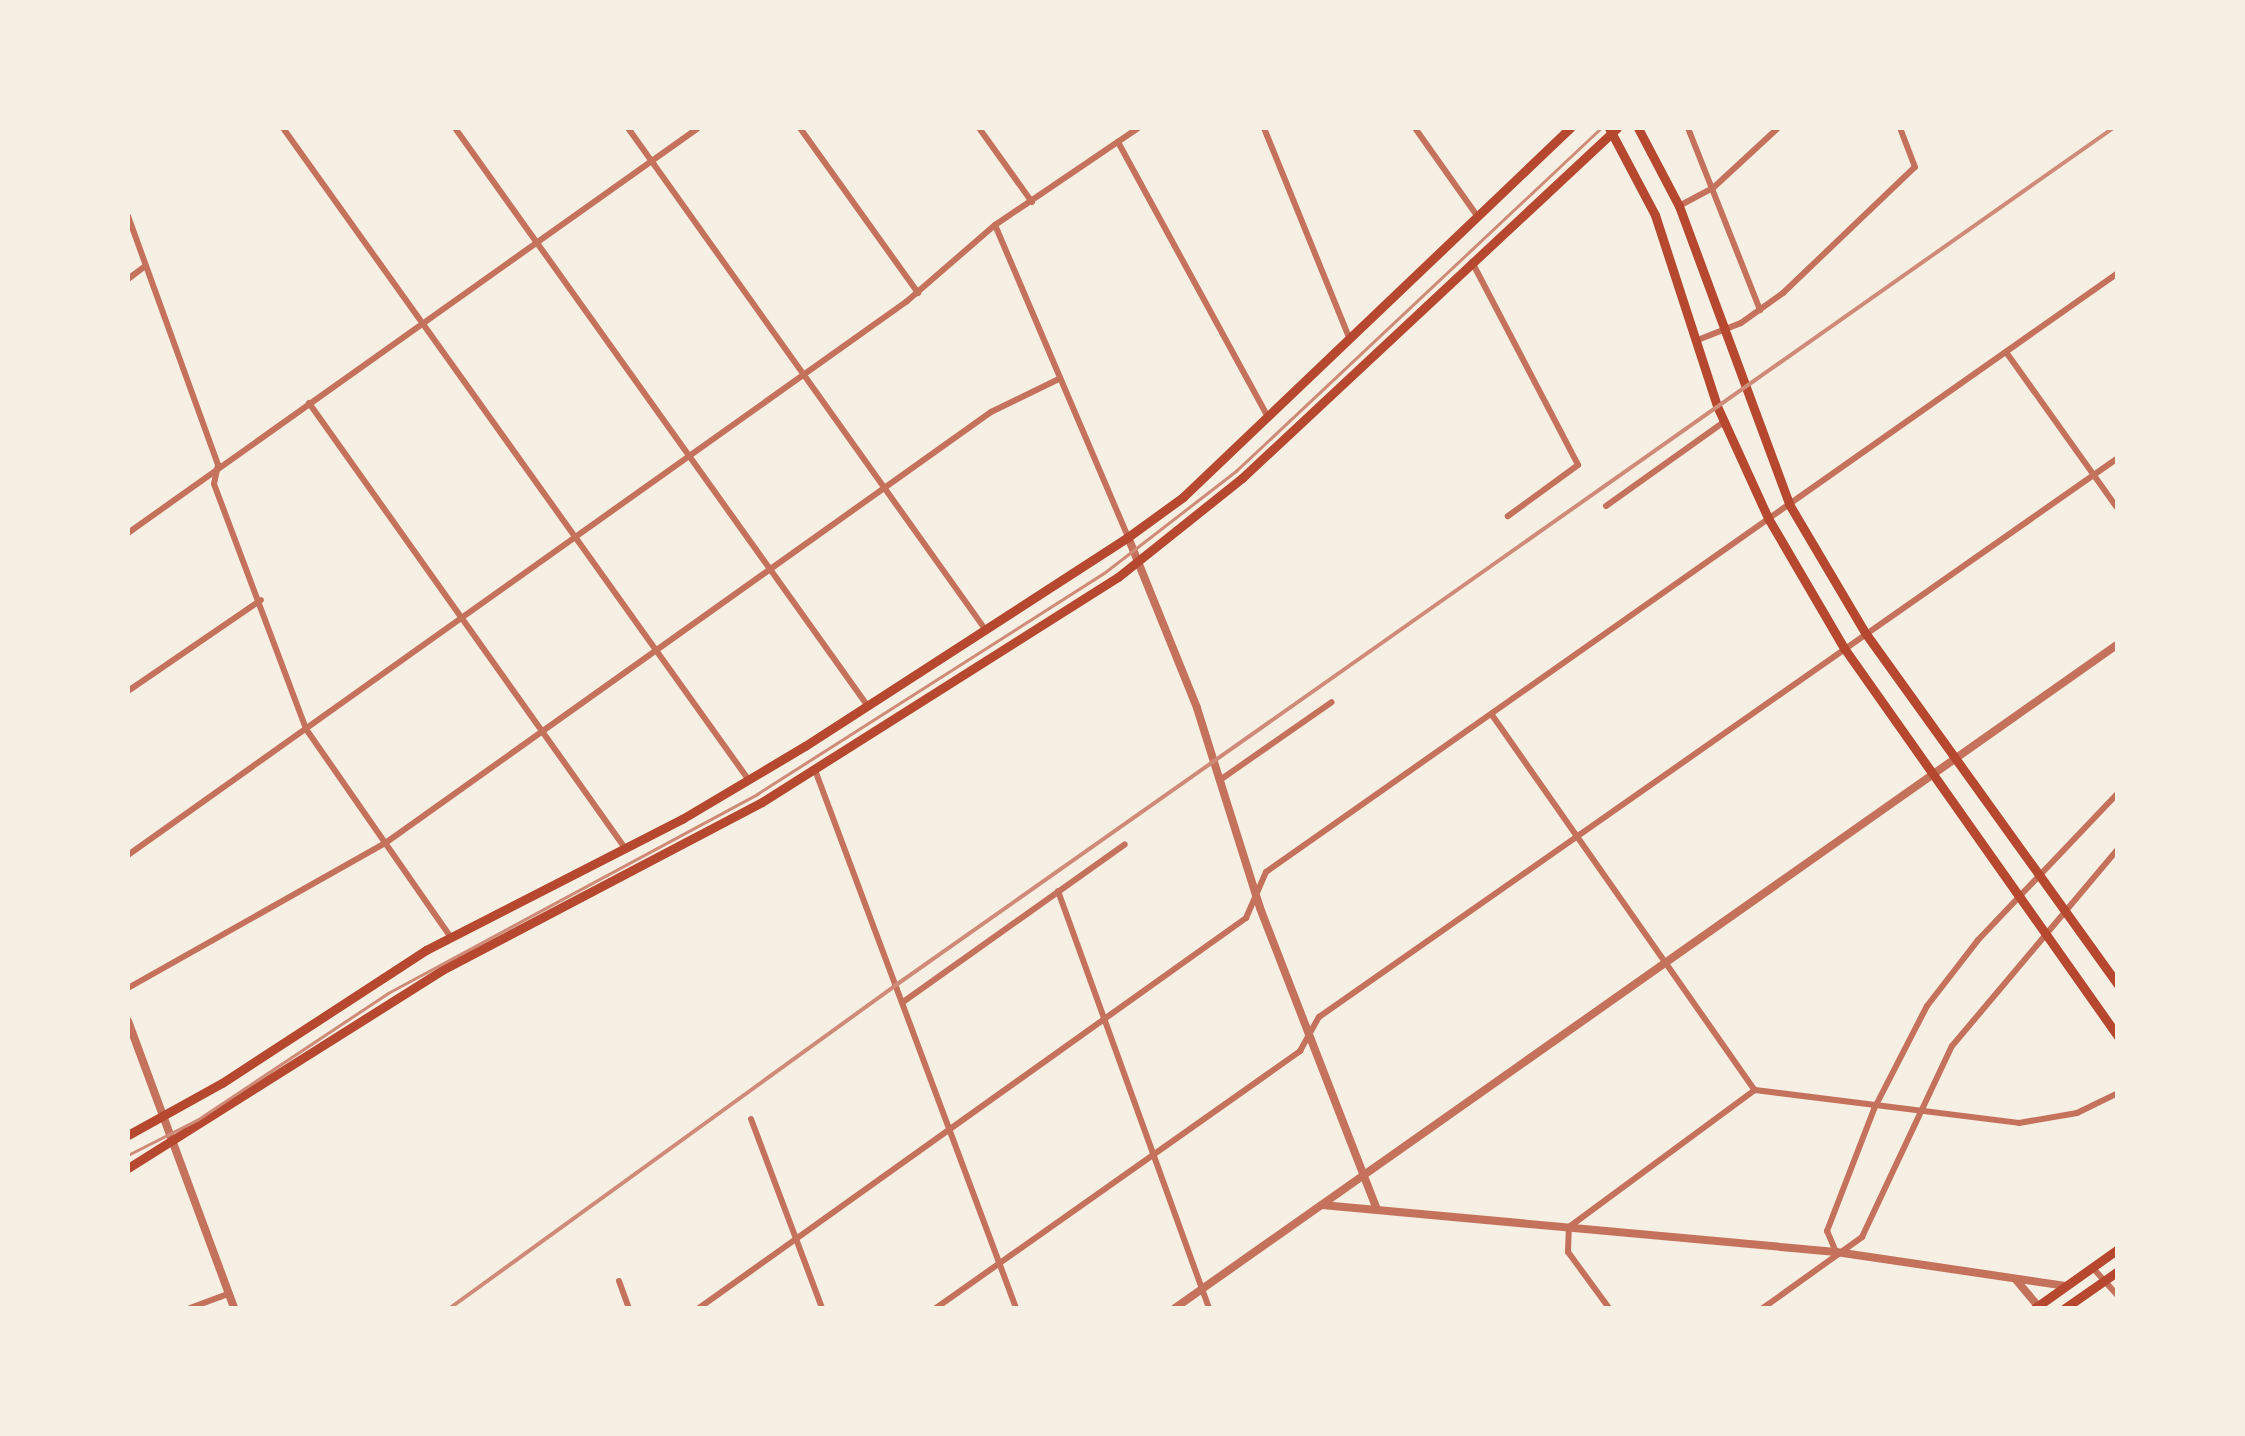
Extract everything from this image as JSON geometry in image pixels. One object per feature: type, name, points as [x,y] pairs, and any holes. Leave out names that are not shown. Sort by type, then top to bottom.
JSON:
[{"type":"main road","points":[[128,1135],[451,938],[626,848],[748,779],[1128,537],[1183,497],[1570,128]]},
{"type":"main road","points":[[1638,128],[1679,206],[1789,504],[1866,634],[2118,985]]},
{"type":"main road","points":[[128,1168],[173,1145],[442,970],[697,840],[815,770],[1139,561],[1242,478],[1612,129],[1655,214],[1694,342],[1768,518],[1844,648],[2118,1036]]},
{"type":"main road","points":[[2038,1308],[2118,1249]]},
{"type":"main road","points":[[2064,1308],[2118,1271]]},
{"type":"street","points":[[283,128],[748,779]]},
{"type":"street","points":[[455,128],[867,705]]},
{"type":"street","points":[[628,128],[985,628]]},
{"type":"street","points":[[128,533],[218,465],[698,128]]},
{"type":"street","points":[[800,128],[918,293]]},
{"type":"street","points":[[979,128],[1032,202]]},
{"type":"street","points":[[128,855],[805,375],[918,293],[996,225],[1138,128]]},
{"type":"street","points":[[1264,128],[1349,338]]},
{"type":"street","points":[[1416,128],[1476,214]]},
{"type":"street","points":[[1688,128],[1760,310]]},
{"type":"street","points":[[1679,206],[1713,188],[1778,128]]},
{"type":"street","points":[[1694,342],[1760,310],[1915,168],[1900,128]]},
{"type":"street","points":[[1118,142],[1268,417]]},
{"type":"street","points":[[128,216],[218,465],[214,484],[261,600],[306,729],[451,938]]},
{"type":"street","points":[[996,225],[1139,561],[1220,780],[1255,893],[1361,1177],[1376,1207]]},
{"type":"street","points":[[1472,261],[1578,465],[1508,516]]},
{"type":"street","points":[[128,279],[145,266]]},
{"type":"street","points":[[699,1308],[1246,918],[1266,872],[2118,273]]},
{"type":"street","points":[[2006,352],[2118,510]]},
{"type":"street","points":[[128,988],[384,844],[991,412],[1058,378]]},
{"type":"street","points":[[310,403],[626,848]]},
{"type":"street","points":[[1606,506],[1726,422]]},
{"type":"street","points":[[936,1308],[1300,1051],[1319,1017],[2118,458]]},
{"type":"street","points":[[128,691],[261,600]]},
{"type":"street","points":[[1176,1308],[2118,644]]},
{"type":"street","points":[[1220,780],[1332,702]]},
{"type":"street","points":[[1492,715],[1755,1090]]},
{"type":"street","points":[[815,770],[1016,1308]]},
{"type":"street","points":[[1836,1252],[1827,1231],[1874,1109],[1927,1006],[2020,897],[2118,792]]},
{"type":"street","points":[[903,1002],[1125,844]]},
{"type":"street","points":[[1764,1308],[1836,1252],[1862,1237],[1916,1114],[1978,1009],[2118,849]]},
{"type":"street","points":[[1058,892],[1209,1308]]},
{"type":"street","points":[[128,1021],[234,1308]]},
{"type":"street","points":[[1569,1227],[1755,1090],[1916,1114],[2046,1121],[2118,1093]]},
{"type":"street","points":[[751,1118],[822,1308]]},
{"type":"street","points":[[1322,1205],[1836,1252],[2066,1286]]},
{"type":"street","points":[[1569,1227],[1568,1252],[1610,1308]]},
{"type":"street","points":[[2092,1268],[2118,1296]]},
{"type":"street","points":[[2013,1279],[2038,1308]]},
{"type":"street","points":[[619,1281],[629,1308]]},
{"type":"street","points":[[190,1308],[228,1294]]},
{"type":"tram line","points":[[128,1155],[197,1120],[388,993],[757,794],[1104,573],[1236,471],[1601,128]]},
{"type":"railway","points":[[450,1308],[896,985],[2113,128]]}]
